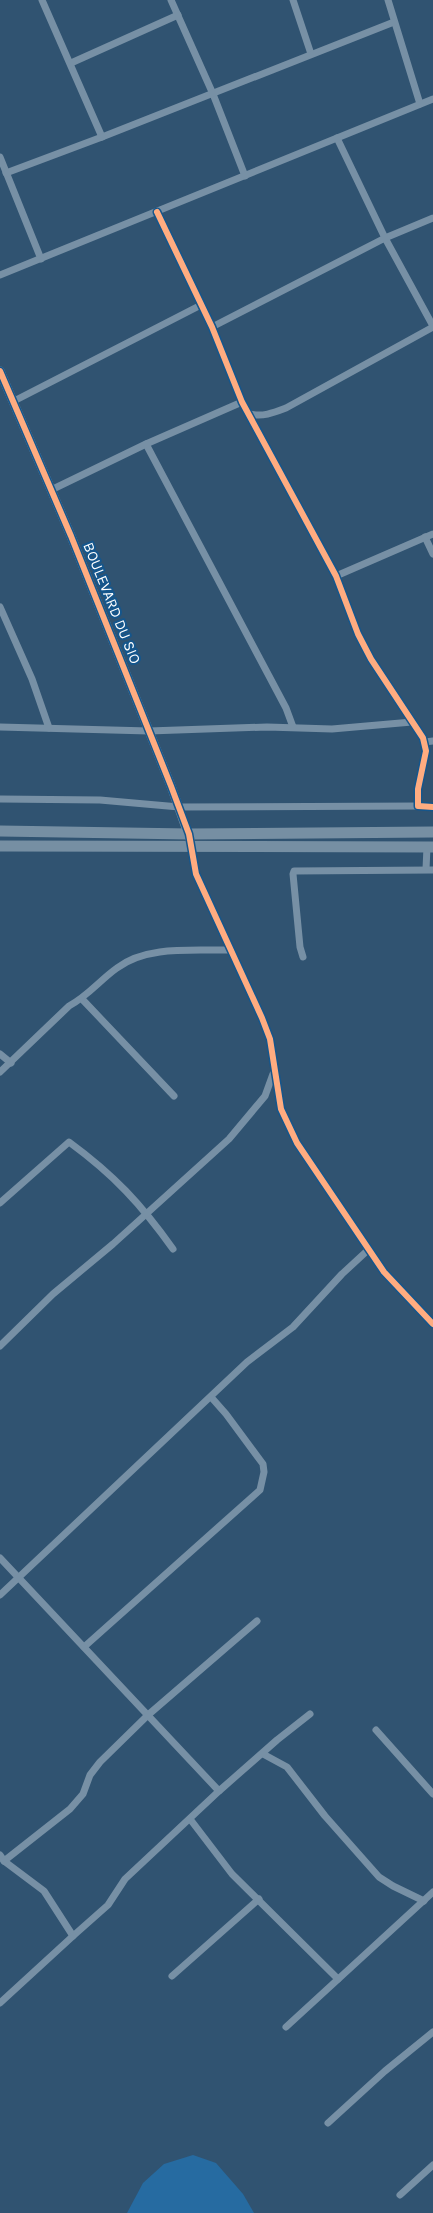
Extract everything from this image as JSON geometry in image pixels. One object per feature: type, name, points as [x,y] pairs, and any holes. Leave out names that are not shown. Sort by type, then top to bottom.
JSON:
[{"type":"main road","points":[[0,831],[189,834],[433,832]]},
{"type":"main road","points":[[0,846],[191,848],[430,847]]},
{"type":"street","points":[[42,0],[102,137]]},
{"type":"street","points":[[171,0],[213,94],[245,176]]},
{"type":"street","points":[[293,0],[311,54]]},
{"type":"street","points":[[388,0],[420,104]]},
{"type":"street","points":[[70,63],[178,15]]},
{"type":"street","points":[[6,173],[394,22]]},
{"type":"street","points":[[0,275],[433,99]]},
{"type":"street","points":[[249,414],[259,416],[286,408],[433,326],[385,238],[337,138]]},
{"type":"street","points":[[0,157],[40,259]]},
{"type":"street","points":[[156,212],[212,327],[242,402],[336,576],[358,634],[371,659],[425,742],[424,763],[418,790],[418,806]]},
{"type":"street","points":[[212,327],[385,238],[433,218]]},
{"type":"street","points":[[14,401],[201,306]]},
{"type":"street","name":"BOULEVARD DU SIO","points":[[0,372],[3,385],[14,401],[149,731],[189,834],[191,848]]},
{"type":"street","points":[[51,490],[146,444],[242,402]]},
{"type":"street","points":[[146,444],[282,700],[293,727]]},
{"type":"street","points":[[336,576],[433,534]]},
{"type":"street","points":[[424,537],[433,554]]},
{"type":"street","points":[[0,607],[32,679],[49,728]]},
{"type":"street","points":[[0,727],[149,731],[293,727],[332,729],[412,722]]},
{"type":"street","points":[[425,742],[433,741]]},
{"type":"street","points":[[0,799],[100,800],[179,807],[433,807]]},
{"type":"street","points":[[303,957],[300,947],[294,871],[430,869],[430,847]]},
{"type":"street","points":[[191,848],[196,874],[270,1039],[280,1109],[287,1126],[312,1168],[384,1272],[433,1324]]},
{"type":"street","points":[[0,1072],[69,1006],[82,999],[118,967],[136,957],[174,952],[230,950]]},
{"type":"street","points":[[82,999],[174,1096]]},
{"type":"street","points":[[0,1054],[11,1063]]},
{"type":"street","points":[[0,1346],[53,1294],[113,1244],[228,1139],[264,1096],[274,1074]]},
{"type":"street","points":[[0,1203],[70,1142],[114,1176],[147,1212],[173,1249]]},
{"type":"street","points":[[0,1595],[247,1362],[294,1327],[342,1274],[368,1250]]},
{"type":"street","points":[[84,1647],[260,1490],[264,1472],[262,1464],[226,1414],[211,1397]]},
{"type":"street","points":[[0,1558],[219,1791]]},
{"type":"street","points":[[73,1936],[44,1891],[2,1858],[70,1809],[83,1794],[90,1775],[100,1762],[148,1716],[257,1621]]},
{"type":"street","points":[[0,2003],[108,1906],[125,1879],[219,1791],[310,1714]]},
{"type":"street","points":[[376,1730],[433,1794]]},
{"type":"street","points":[[263,1754],[287,1768],[325,1816],[379,1877],[393,1886],[424,1900]]},
{"type":"street","points":[[190,1819],[232,1874],[338,1979]]},
{"type":"street","points":[[286,2026],[433,1892]]},
{"type":"street","points":[[172,1976],[259,1900]]},
{"type":"street","points":[[328,2122],[385,2071],[433,2032]]},
{"type":"street","points":[[400,2195],[433,2165]]},
{"type":"shaded area","points":[[193,2155],[216,2163],[243,2194],[254,2213],[127,2213],[143,2183],[164,2164]]},
{"type":"cycle path","points":[[157,212],[212,327],[242,402],[336,576],[358,634],[371,659],[423,738],[426,751],[418,789],[418,806],[433,807]]},
{"type":"cycle path","points":[[0,371],[71,536],[171,786],[189,834],[196,874],[270,1039],[281,1109],[297,1143],[384,1272],[433,1324]]}]
